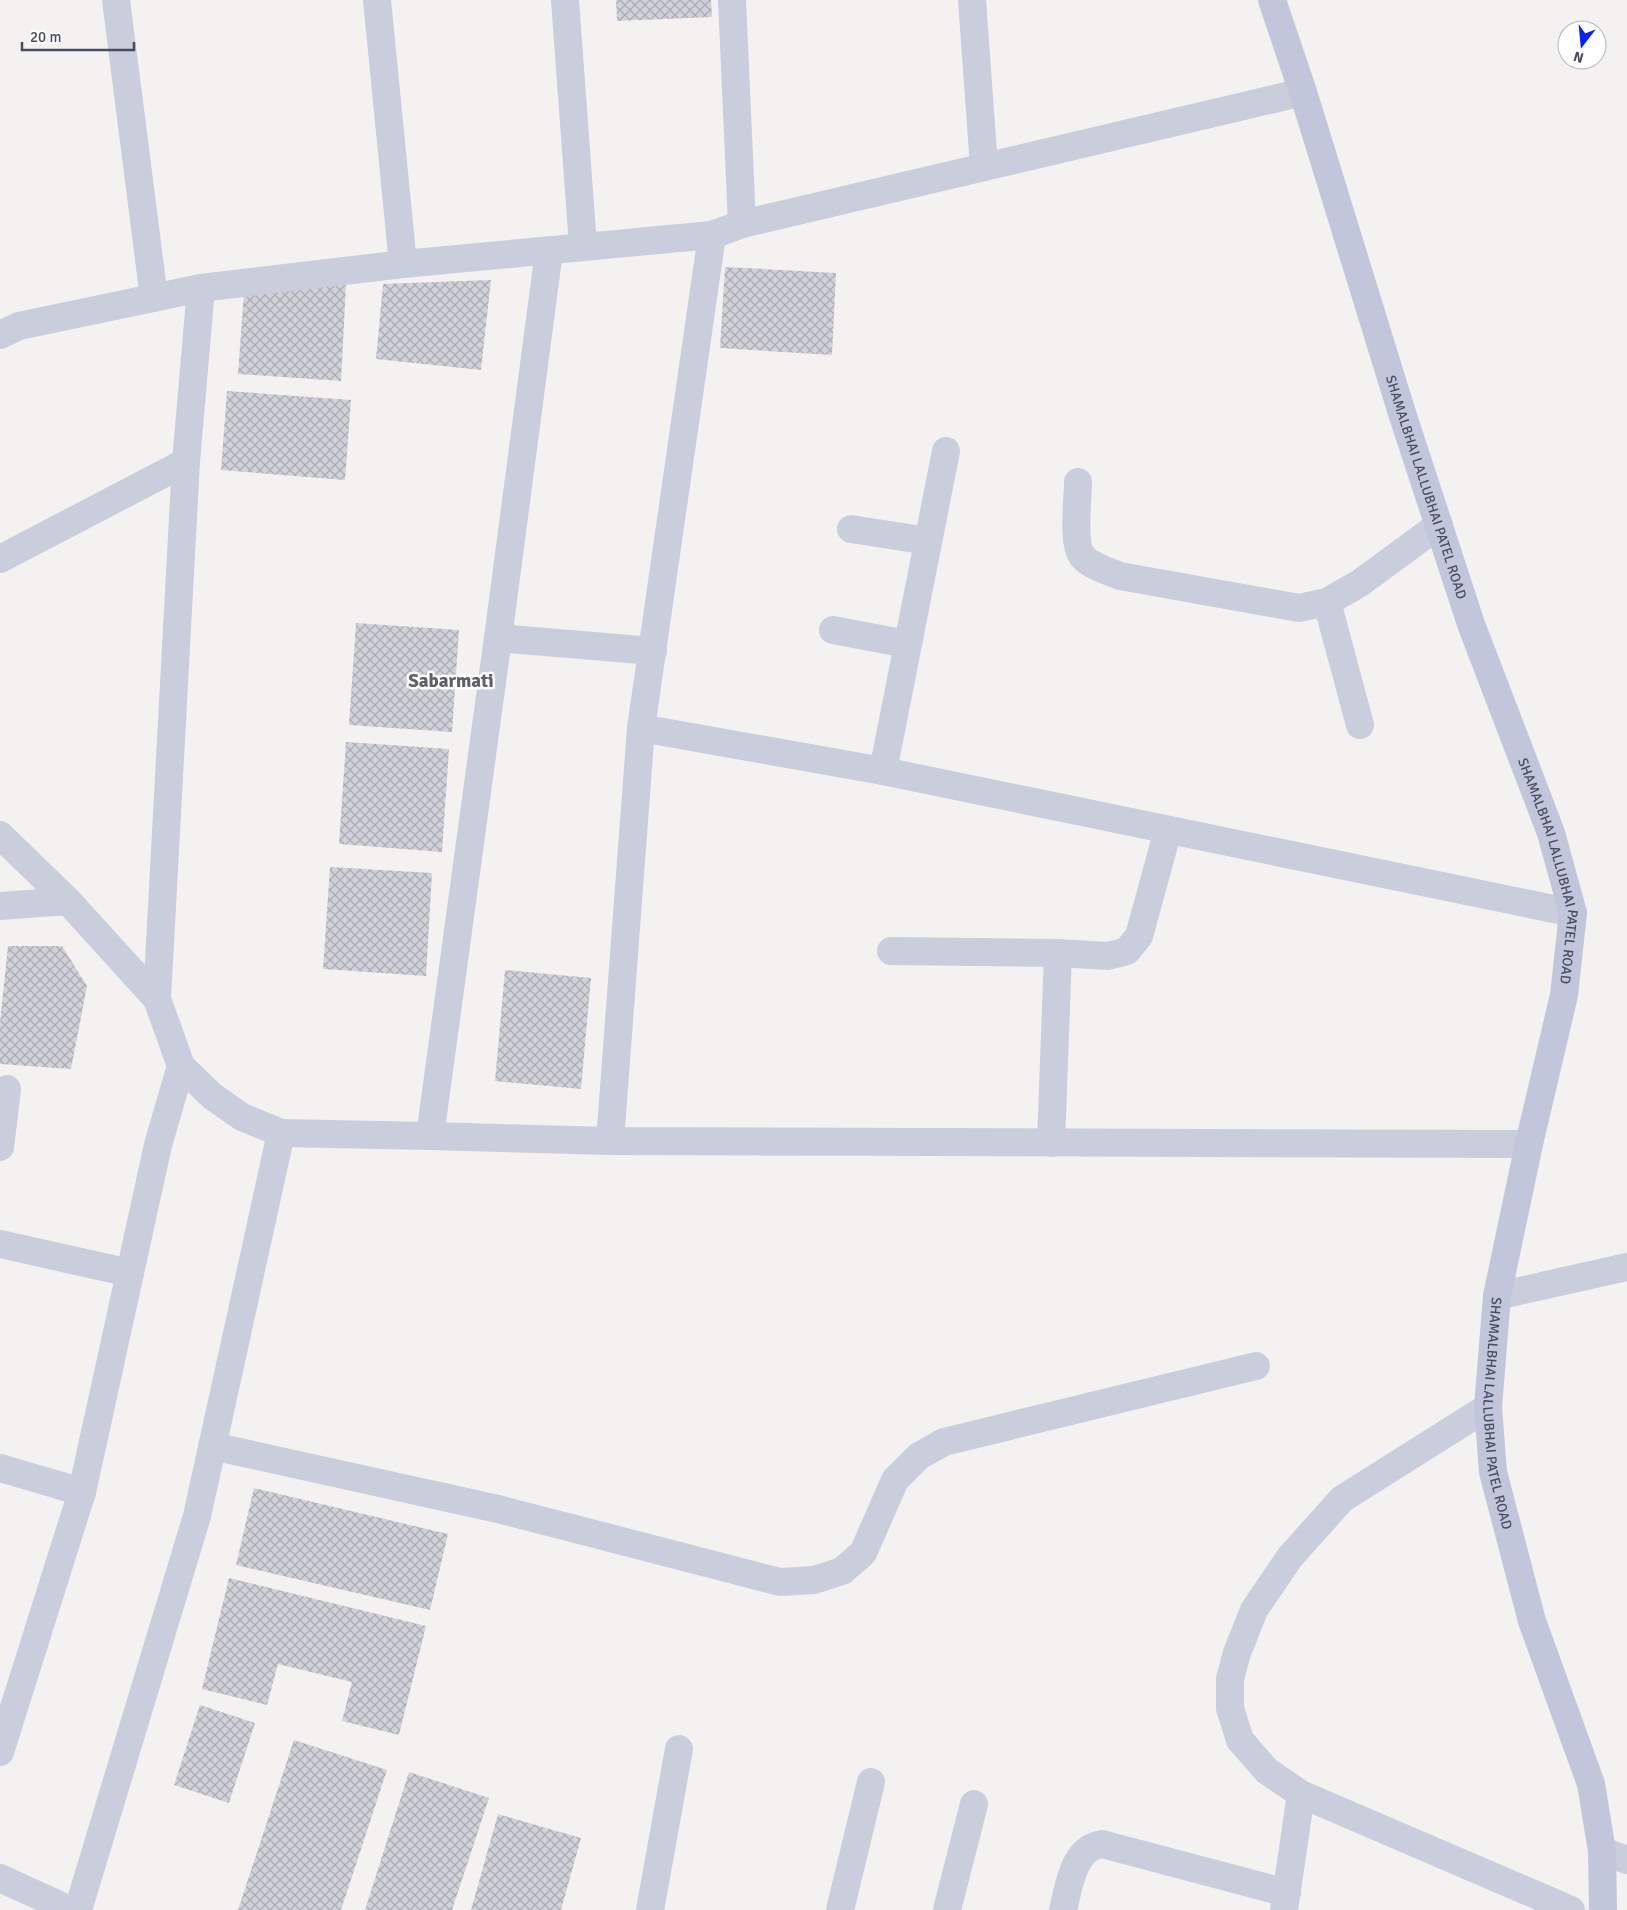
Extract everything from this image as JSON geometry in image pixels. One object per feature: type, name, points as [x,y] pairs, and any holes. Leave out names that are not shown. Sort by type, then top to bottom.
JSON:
[{"type":"main road","name":"SHAMALBHAI LALLUBHAI PATEL ROAD","points":[[1272,0],[1303,92],[1402,413],[1471,624],[1551,833],[1573,913],[1564,995],[1529,1144],[1497,1296],[1488,1407],[1493,1472],[1532,1620],[1591,1784],[1602,1851],[1603,1910]]},
{"type":"street","points":[[116,0],[154,298]]},
{"type":"street","points":[[377,0],[402,264]]},
{"type":"street","points":[[565,0],[583,246]]},
{"type":"street","points":[[732,0],[742,224]]},
{"type":"street","points":[[972,0],[984,167]]},
{"type":"street","points":[[0,336],[19,326],[201,288],[402,264],[712,235],[742,224],[1303,92]]},
{"type":"street","points":[[610,1141],[641,728],[712,235]]},
{"type":"street","points":[[430,1136],[549,251]]},
{"type":"street","points":[[201,288],[186,462],[158,1000],[181,1066],[212,1096],[242,1117],[281,1133],[610,1141],[1529,1144]]},
{"type":"street","points":[[882,771],[946,451]]},
{"type":"street","points":[[0,559],[186,462]]},
{"type":"street","points":[[1078,482],[1077,546],[1083,557],[1100,568],[1120,576],[1299,608],[1327,602],[1360,583],[1439,525]]},
{"type":"street","points":[[851,529],[928,541]]},
{"type":"street","points":[[1327,602],[1360,725]]},
{"type":"street","points":[[833,630],[908,644]]},
{"type":"street","points":[[498,638],[653,651]]},
{"type":"street","points":[[641,728],[882,771],[1573,913]]},
{"type":"street","points":[[891,951],[1058,953],[1108,956],[1128,951],[1139,936],[1168,830]]},
{"type":"street","points":[[0,835],[68,901],[158,1000]]},
{"type":"street","points":[[0,906],[68,901]]},
{"type":"street","points":[[1051,1143],[1058,953]]},
{"type":"street","points":[[0,1752],[82,1492],[158,1145],[181,1066]]},
{"type":"street","points":[[0,1147],[7,1089]]},
{"type":"street","points":[[78,1910],[196,1516],[281,1133]]},
{"type":"street","points":[[0,1244],[130,1273]]},
{"type":"street","points":[[1497,1296],[1627,1267]]},
{"type":"street","points":[[212,1446],[498,1509],[780,1582],[814,1580],[842,1570],[864,1553],[895,1480],[919,1456],[944,1442],[1256,1366]]},
{"type":"street","points":[[1488,1407],[1342,1500],[1290,1558],[1254,1610],[1237,1653],[1230,1679],[1230,1708],[1240,1740],[1267,1771],[1301,1794],[1571,1910]]},
{"type":"street","points":[[0,1468],[82,1492]]},
{"type":"street","points":[[650,1910],[679,1749]]},
{"type":"street","points":[[840,1910],[871,1782]]},
{"type":"street","points":[[1062,1910],[1080,1856],[1092,1845],[1102,1844],[1285,1902],[1301,1794]]},
{"type":"street","points":[[947,1910],[974,1804]]},
{"type":"street","points":[[1602,1851],[1627,1860]]},
{"type":"street","points":[[0,1878],[70,1910]]},
{"type":"building","points":[[616,0],[711,0],[712,17],[617,21]]},
{"type":"building","points":[[725,267],[836,273],[832,355],[720,348]]},
{"type":"building","points":[[491,280],[481,370],[376,359],[383,284]]},
{"type":"building","points":[[346,285],[341,381],[238,374],[244,292]]},
{"type":"building","points":[[227,391],[351,400],[345,480],[221,470]]},
{"type":"building","points":[[356,623],[459,630],[452,732],[349,725]]},
{"type":"building","points":[[346,742],[449,749],[442,852],[339,844]]},
{"type":"building","points":[[330,867],[432,873],[426,976],[323,969]]},
{"type":"building","points":[[8,946],[62,946],[87,986],[71,1069],[0,1064],[0,1023]]},
{"type":"building","points":[[505,970],[591,978],[581,1089],[495,1081]]},
{"type":"building","points":[[254,1488],[448,1534],[430,1610],[236,1565]]},
{"type":"building","points":[[229,1578],[426,1626],[399,1735],[342,1721],[352,1682],[278,1664],[267,1705],[202,1689]]},
{"type":"building","points":[[200,1705],[255,1723],[229,1803],[174,1785]]},
{"type":"building","points":[[294,1740],[387,1770],[341,1910],[238,1910]]},
{"type":"building","points":[[409,1772],[489,1798],[452,1910],[365,1910]]},
{"type":"building","points":[[498,1814],[581,1838],[561,1910],[471,1910]]},
{"type":"district","name":"Sabarmati","points":[[451,680]]}]
